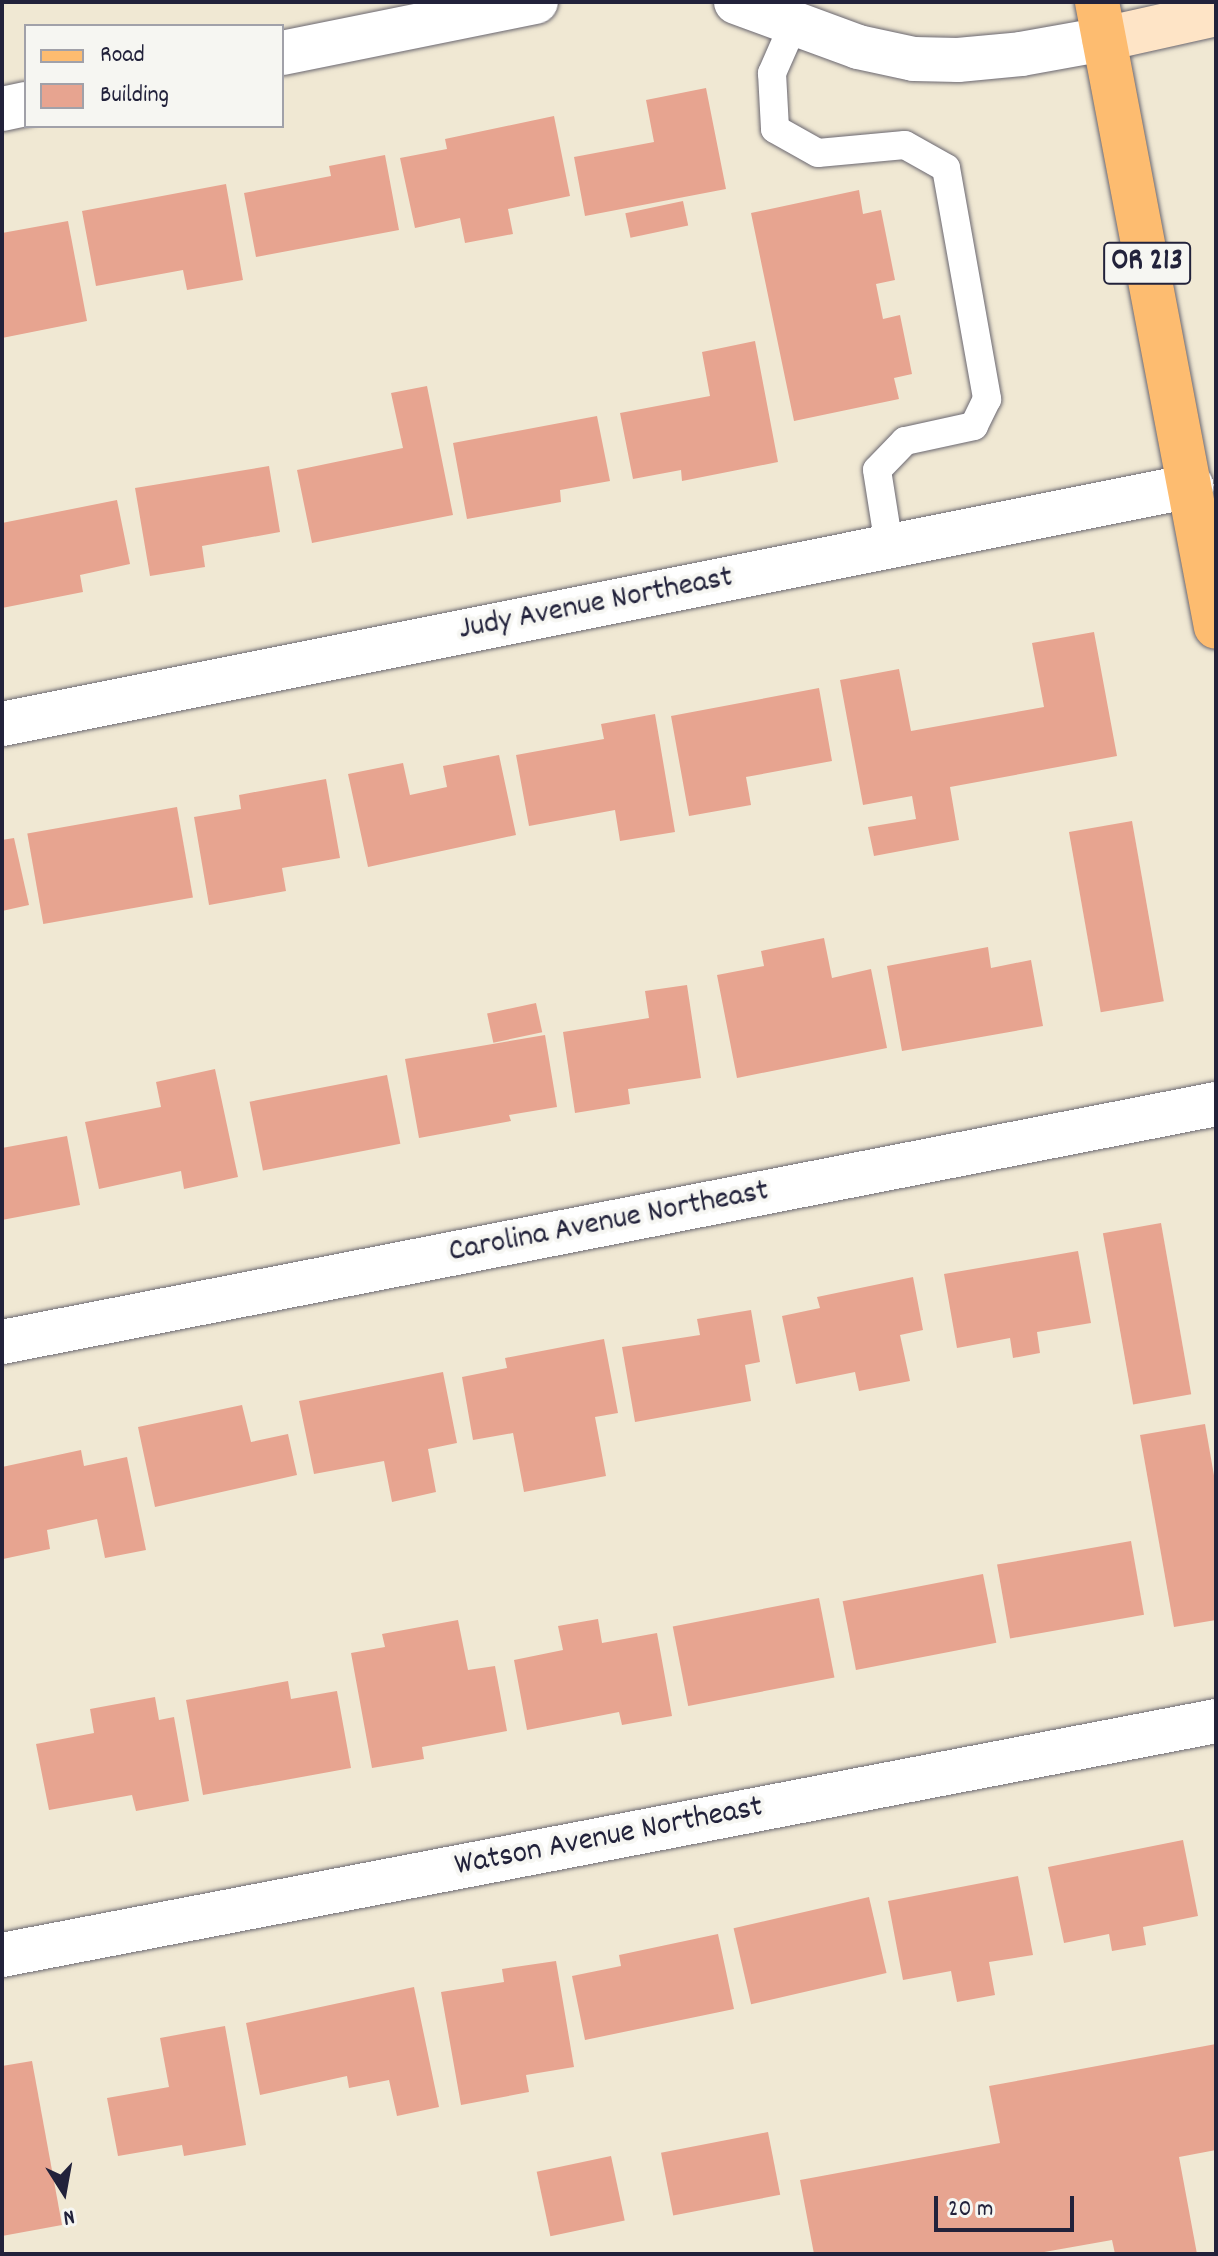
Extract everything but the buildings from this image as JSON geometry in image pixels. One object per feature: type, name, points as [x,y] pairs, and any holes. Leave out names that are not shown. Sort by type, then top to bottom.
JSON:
[{"type":"main road","name":"OR 213","points":[[1100,20],[1216,627]]},
{"type":"street","points":[[284,53],[536,2]]},
{"type":"street","points":[[737,2],[858,47],[914,59],[958,60],[1021,54],[1100,20],[1216,14]]},
{"type":"street","points":[[2,109],[24,104]]},
{"type":"street","name":"Judy Avenue Northeast","points":[[2,724],[1191,486]]},
{"type":"street","name":"Carolina Avenue Northeast","points":[[2,1342],[1216,1104]]},
{"type":"street","name":"Watson Avenue Northeast","points":[[2,1955],[1216,1721]]},
{"type":"lane","points":[[794,23],[772,73],[775,129],[818,153],[905,145],[946,168],[987,399],[974,426],[905,441],[877,470],[889,546]]}]
